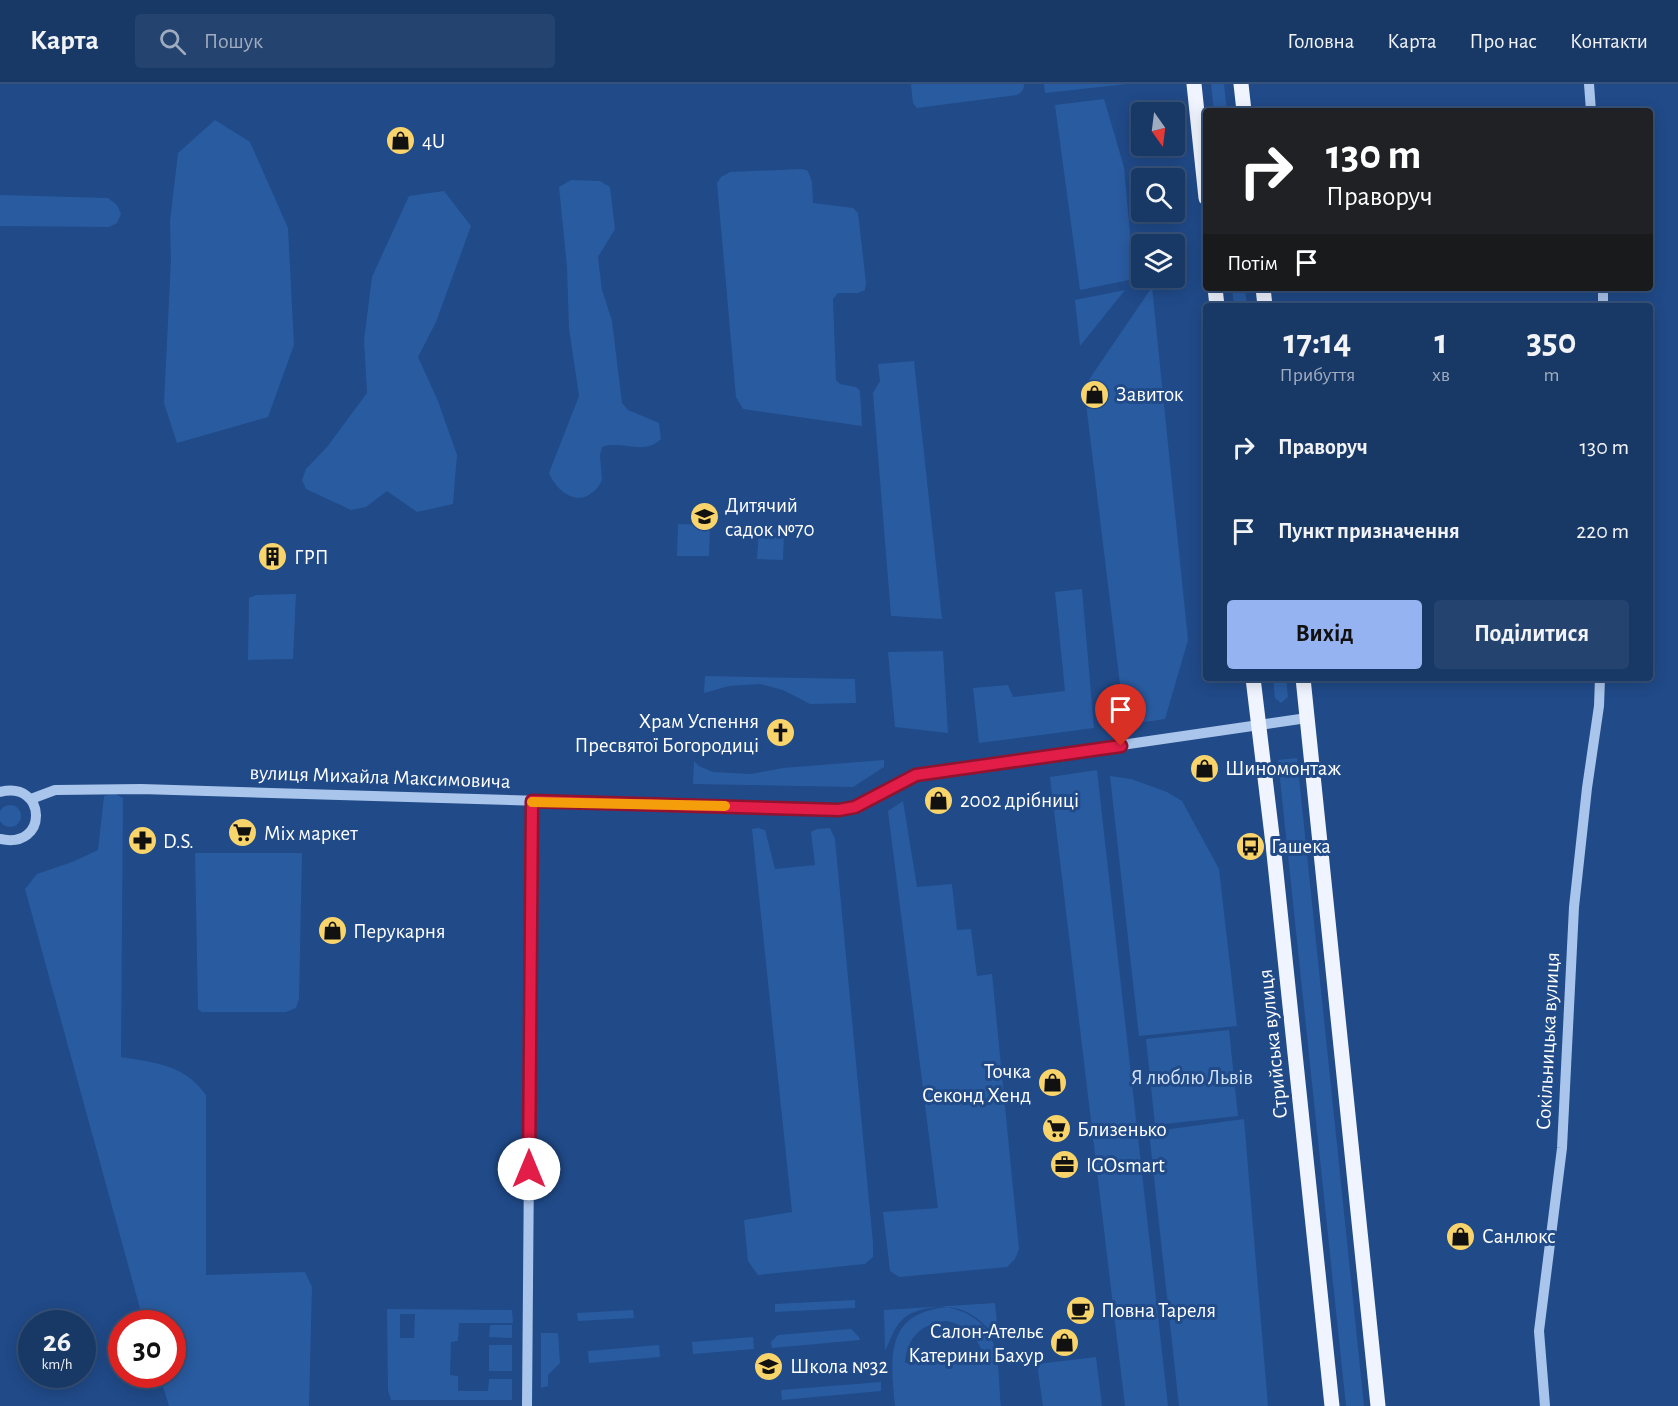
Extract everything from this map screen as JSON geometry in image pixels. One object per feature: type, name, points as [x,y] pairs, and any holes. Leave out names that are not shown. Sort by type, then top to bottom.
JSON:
[{"type":"main road","points":[[1194,84],[1203,170]]},
{"type":"main road","points":[[1241,84],[1244,108]]},
{"type":"main road","name":"Стрийська вулиця","points":[[1253,681],[1273,844],[1332,1406]]},
{"type":"main road","points":[[1303,681],[1378,1406]]},
{"type":"street","points":[[1589,84],[1591,108]]},
{"type":"street","name":"Сокільницька вулиця","points":[[1545,1406],[1539,1331],[1562,1148],[1574,907],[1599,706],[1600,681]]},
{"type":"street","name":"вулиця Михайла Максимовича","points":[[31,799],[55,790],[141,789],[839,810],[855,807],[916,775],[1307,718]]},
{"type":"street","points":[[0,792],[10,789],[22,792],[31,799],[36,809],[36,821],[31,831],[22,839],[11,842],[0,839]]},
{"type":"street","points":[[527,1406],[532,801]]},
{"type":"green space","points":[[911,84],[1024,84],[1024,88],[1017,95],[917,108],[913,103]]},
{"type":"green space","points":[[1044,84],[1127,84],[1045,93]]},
{"type":"green space","points":[[1211,84],[1224,84],[1227,108],[1214,108]]},
{"type":"green space","points":[[1104,99],[1124,167],[1131,245],[1131,280],[1080,290],[1055,105]]},
{"type":"green space","points":[[215,120],[250,142],[288,228],[294,345],[268,417],[177,443],[164,403],[171,259],[170,221],[178,153]]},
{"type":"green space","points":[[802,169],[808,171],[812,182],[813,203],[853,208],[858,213],[865,290],[858,293],[838,293],[833,299],[836,380],[840,384],[856,387],[860,391],[862,426],[743,409],[736,397],[717,183],[721,177],[730,172]]},
{"type":"green space","points":[[571,180],[600,181],[610,187],[615,229],[598,257],[602,290],[612,321],[622,403],[628,410],[659,423],[661,439],[654,444],[640,447],[609,445],[602,447],[600,455],[602,480],[593,492],[580,498],[573,497],[562,490],[549,473],[579,396],[569,328],[567,267],[559,187]]},
{"type":"green space","points":[[444,191],[471,226],[436,322],[418,357],[438,401],[457,455],[453,504],[417,512],[387,491],[366,507],[351,510],[306,489],[302,480],[306,469],[327,447],[367,393],[364,340],[372,277],[409,196]]},
{"type":"green space","points":[[0,195],[108,198],[117,205],[121,214],[117,223],[109,227],[0,226]]},
{"type":"green space","points":[[1152,288],[1188,640],[1165,719],[1125,725],[1084,387]]},
{"type":"green space","points":[[1125,290],[1080,346],[1075,300]]},
{"type":"green space","points":[[1232,291],[1245,291],[1247,303],[1234,303]]},
{"type":"green space","points":[[914,361],[942,619],[891,616],[873,393],[880,381],[878,364]]},
{"type":"green space","points":[[678,524],[710,525],[709,556],[677,556]]},
{"type":"green space","points":[[759,529],[784,530],[783,560],[757,559]]},
{"type":"green space","points":[[1082,589],[1094,728],[979,743],[973,688],[1008,685],[1013,697],[1065,691],[1055,592]]},
{"type":"green space","points":[[296,594],[293,659],[248,660],[249,598],[256,595]]},
{"type":"green space","points":[[943,651],[948,733],[895,727],[888,652]]},
{"type":"green space","points":[[705,676],[855,679],[856,703],[810,704],[783,690],[760,684],[729,686],[704,693]]},
{"type":"green space","points":[[1273,681],[1286,681],[1288,697],[1281,703],[1275,698]]},
{"type":"green space","points":[[1297,758],[1364,1406],[1346,1406],[1278,760]]},
{"type":"green space","points":[[884,760],[884,767],[853,787],[693,784],[694,761],[699,766],[713,772],[751,774],[783,768]]},
{"type":"green space","points":[[1097,770],[1168,1406],[1125,1406],[1050,777]]},
{"type":"green space","points":[[1110,776],[1131,779],[1167,792],[1182,801],[1219,869],[1237,1026],[1139,1036]]},
{"type":"green space","points":[[114,793],[123,798],[121,1057],[157,1063],[178,1071],[188,1077],[206,1095],[206,1275],[305,1272],[312,1287],[309,1406],[169,1406],[163,1388],[186,1388],[186,1310],[140,1310],[25,889],[37,874],[98,850],[104,796]]},
{"type":"green space","points":[[903,801],[917,887],[952,884],[957,930],[971,929],[977,976],[992,974],[1019,1249],[1015,1259],[1007,1267],[899,1277],[890,1271],[883,1212],[938,1208],[888,811]]},
{"type":"green space","points":[[10,805],[18,808],[21,816],[18,824],[10,827],[2,824],[-1,816],[2,808]]},
{"type":"green space","points":[[830,828],[835,839],[873,1243],[873,1257],[865,1264],[758,1275],[748,1261],[744,1220],[792,1212],[752,829],[765,830],[775,869],[815,865],[811,832],[817,829]]},
{"type":"green space","points":[[195,853],[302,853],[299,999],[296,1008],[286,1012],[202,1012],[198,1009]]},
{"type":"green space","name":"Я люблю Львів","points":[[1229,1030],[1238,1116],[1155,1125],[1146,1039]]},
{"type":"green space","points":[[1244,1119],[1268,1406],[1179,1406],[1149,1132]]},
{"type":"green space","points":[[855,1300],[855,1308],[775,1312],[775,1304]]},
{"type":"green space","points":[[995,1303],[999,1342],[985,1325],[969,1313],[951,1307],[940,1307],[918,1311],[906,1317],[892,1334],[885,1351],[884,1310]]},
{"type":"green space","points":[[948,1307],[966,1313],[988,1332],[997,1358],[1001,1406],[895,1406],[893,1355],[896,1340],[902,1328],[912,1318],[927,1311]],"holes":[[[938,1322],[954,1323],[970,1332],[978,1342],[983,1355],[905,1363],[909,1346],[923,1328]]]},
{"type":"green space","points":[[387,1309],[512,1310],[513,1323],[459,1323],[458,1341],[451,1342],[450,1375],[458,1376],[458,1391],[488,1391],[489,1379],[512,1379],[512,1400],[391,1400],[388,1390]],"holes":[[[400,1314],[415,1314],[414,1338],[400,1338]]]},
{"type":"green space","points":[[633,1310],[634,1318],[578,1321],[577,1313]]},
{"type":"green space","points":[[490,1325],[512,1325],[512,1338],[489,1337]]},
{"type":"green space","points":[[851,1329],[860,1340],[772,1348],[771,1342],[778,1335]]},
{"type":"green space","points":[[541,1333],[558,1333],[560,1363],[548,1375],[548,1386],[541,1388]]},
{"type":"green space","points":[[753,1337],[754,1349],[693,1354],[692,1342]]},
{"type":"green space","points":[[489,1345],[512,1345],[512,1371],[489,1371]]},
{"type":"green space","points":[[659,1345],[660,1357],[589,1363],[588,1351]]},
{"type":"green space","points":[[1096,1357],[1102,1406],[1043,1406],[1037,1364]]},
{"type":"green space","points":[[881,1382],[881,1391],[782,1400],[781,1390]]},
{"type":"slow traffic","points":[[532,802],[725,806]]},
{"type":"place","name":"4U","points":[[401,141]]},
{"type":"place","name":"Завиток","points":[[1095,394]]},
{"type":"place","name":"Дитячий садок №70","points":[[704,517]]},
{"type":"place","name":"ГРП","points":[[273,557]]},
{"type":"place","name":"Храм Успення Пресвятої Богородиці","points":[[780,733]]},
{"type":"place","name":"Шиномонтаж","points":[[1204,768]]},
{"type":"place","name":"2002 дрібниці","points":[[939,800]]},
{"type":"place","name":"Mix маркет","points":[[243,833]]},
{"type":"place","name":"D.S.","points":[[142,841]]},
{"type":"place","name":"Гашека","points":[[1250,846]]},
{"type":"place","name":"Перукарня","points":[[332,931]]},
{"type":"place","name":"Точка Секонд Хенд","points":[[1052,1083]]},
{"type":"place","name":"Близенько","points":[[1056,1129]]},
{"type":"place","name":"IGOsmart","points":[[1065,1165]]},
{"type":"place","name":"Санлюкс","points":[[1461,1236]]},
{"type":"place","name":"Повна Тареля","points":[[1080,1310]]},
{"type":"place","name":"Салон-Ательє Катерини Бахур","points":[[1065,1343]]},
{"type":"place","name":"Школа №32","points":[[769,1366]]},
{"type":"route","points":[[529,1169],[532,801],[839,810],[855,807],[916,775],[1121,746]]}]
